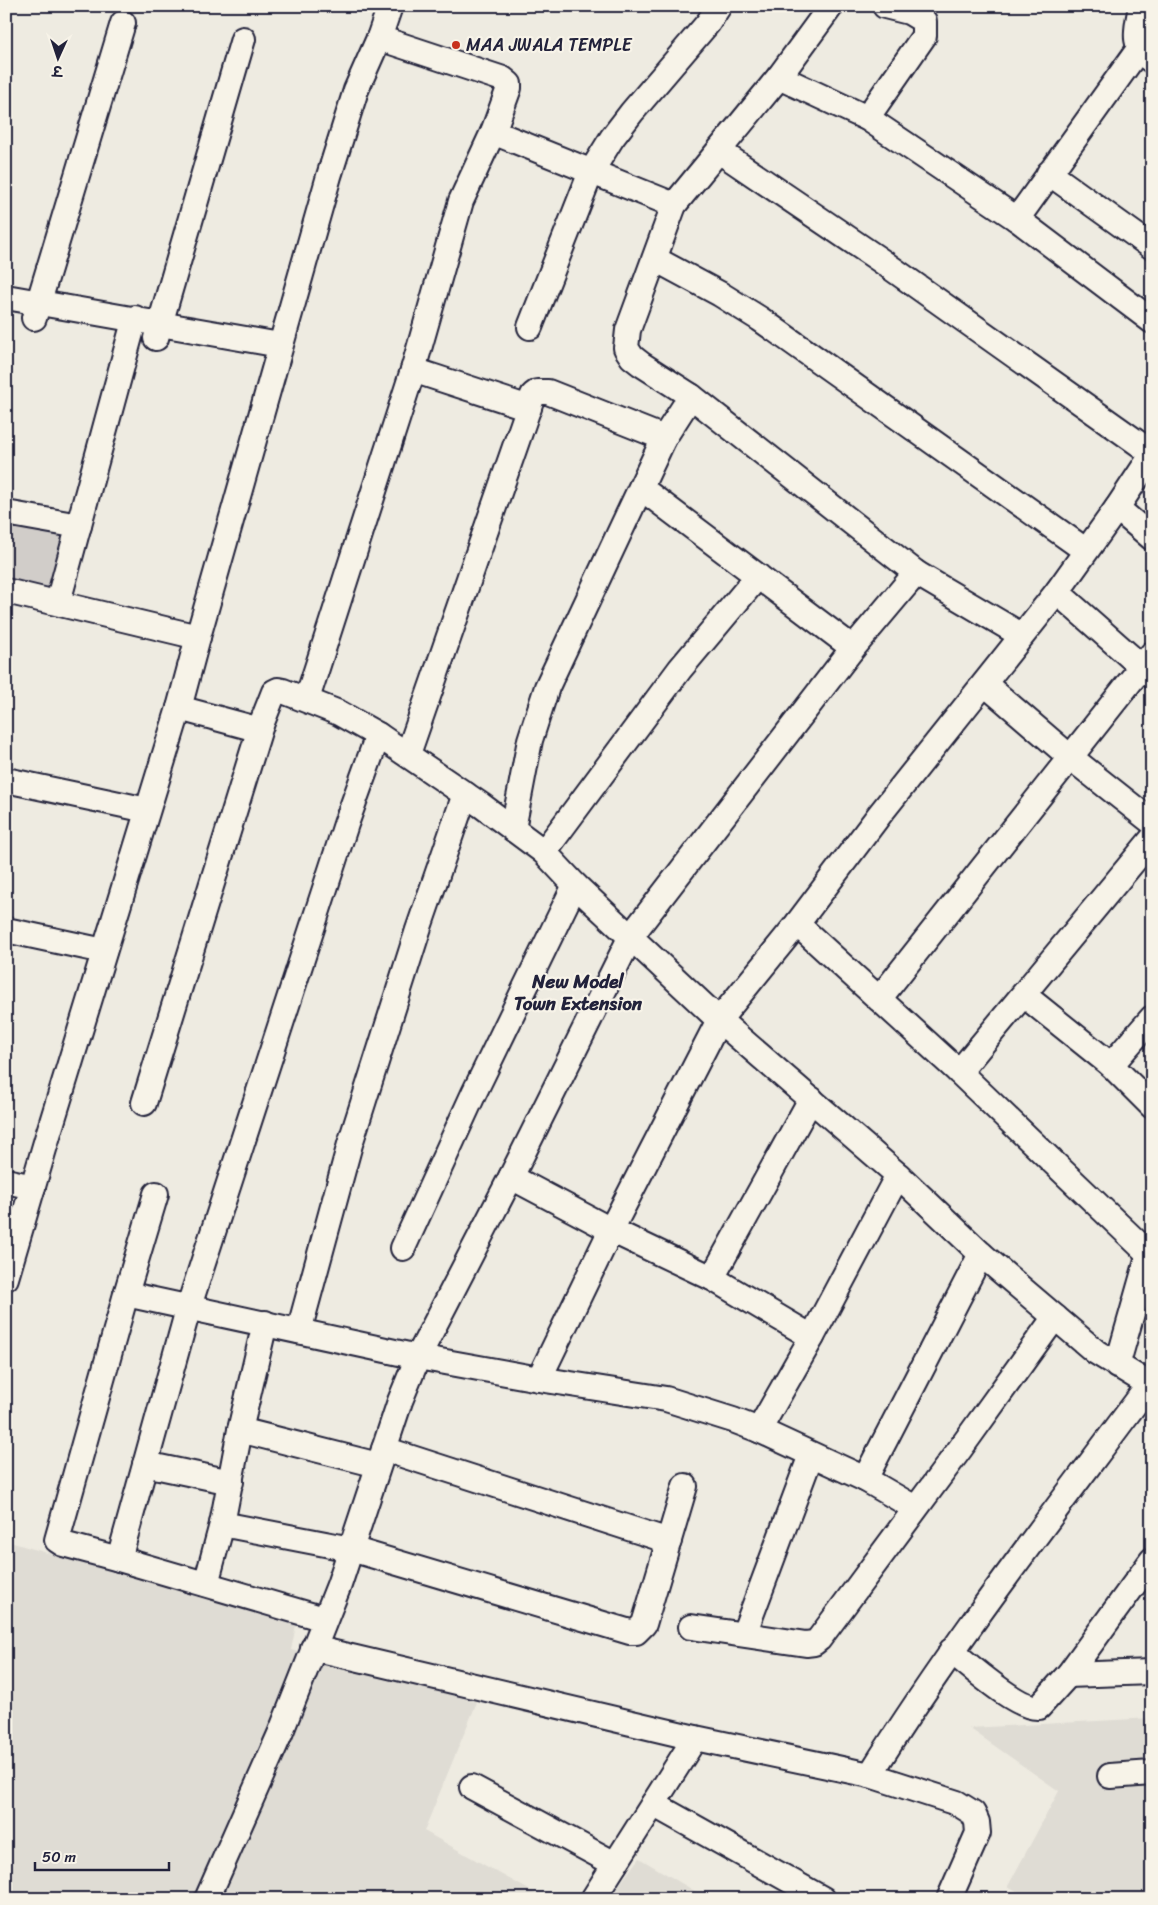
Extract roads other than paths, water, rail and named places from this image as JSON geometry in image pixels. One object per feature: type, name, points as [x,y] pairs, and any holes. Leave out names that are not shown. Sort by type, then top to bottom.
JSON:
[{"type":"street","points":[[6,1278],[179,708],[328,176],[356,90],[379,38],[390,6]]},
{"type":"street","points":[[530,327],[591,172],[612,138],[632,112],[702,30],[719,6]]},
{"type":"street","points":[[831,6],[779,77],[674,205],[628,330],[626,348],[632,357],[641,364],[692,396],[916,573],[1021,635]]},
{"type":"street","points":[[866,118],[924,36],[926,28],[924,21],[918,16],[885,6]]},
{"type":"street","points":[[1017,219],[1049,173],[1145,55],[1136,41],[1141,6]]},
{"type":"street","points":[[36,310],[123,23]]},
{"type":"street","points":[[307,699],[413,370],[461,201],[493,132],[509,91],[509,84],[506,81],[379,38]]},
{"type":"street","points":[[158,331],[243,39]]},
{"type":"street","points":[[779,77],[866,118],[1017,219],[1152,321]]},
{"type":"street","points":[[493,132],[674,205]]},
{"type":"street","points":[[539,1379],[611,1230],[719,1020],[797,924],[880,814],[1057,592],[1085,550],[1117,508],[1152,454],[880,260],[719,152]]},
{"type":"street","points":[[1049,173],[1152,247]]},
{"type":"street","points":[[655,259],[720,294],[760,319],[1085,550]]},
{"type":"street","points":[[6,297],[36,310],[278,353]]},
{"type":"street","points":[[6,314],[36,310]]},
{"type":"street","points":[[58,602],[133,326]]},
{"type":"street","points":[[413,370],[528,408]]},
{"type":"street","points":[[408,754],[533,395],[537,392],[548,392],[664,438]]},
{"type":"street","points":[[513,829],[530,740],[547,687],[664,438],[692,396]]},
{"type":"street","points":[[642,488],[853,648]]},
{"type":"street","points":[[1117,508],[1152,538]]},
{"type":"street","points":[[6,513],[79,526]]},
{"type":"street","points":[[207,1899],[280,1734],[339,1585],[400,1402],[418,1357],[511,1178],[631,936],[853,648],[916,573]]},
{"type":"street","points":[[544,852],[680,669],[758,576]]},
{"type":"street","points":[[6,591],[198,637]]},
{"type":"street","points":[[879,999],[1070,757],[1148,666],[1057,592]]},
{"type":"street","points":[[985,684],[1070,757],[1152,822]]},
{"type":"street","points":[[144,1103],[261,725],[272,695],[278,690],[307,699],[339,713],[408,754],[544,852],[575,885],[719,1020],[898,1175],[981,1254],[1096,1352],[1150,1385],[951,1651],[870,1775]]},
{"type":"street","points":[[179,708],[253,728],[261,725]]},
{"type":"street","points":[[119,1558],[188,1306],[346,824],[378,736]]},
{"type":"street","points":[[6,780],[147,810]]},
{"type":"street","points":[[299,1331],[350,1144],[418,930],[465,794]]},
{"type":"street","points":[[959,1072],[1152,839]]},
{"type":"street","points":[[403,1248],[474,1093],[575,885]]},
{"type":"street","points":[[797,924],[1150,1249],[1117,1366]]},
{"type":"street","points":[[6,930],[104,951]]},
{"type":"street","points":[[1024,995],[1111,1065],[1152,1106]]},
{"type":"street","points":[[1111,1065],[1152,1018]]},
{"type":"street","points":[[712,1278],[811,1098]]},
{"type":"street","points":[[759,1430],[812,1337],[898,1175]]},
{"type":"street","points":[[511,1178],[611,1230],[712,1278],[812,1337]]},
{"type":"street","points":[[6,1180],[33,1187]]},
{"type":"street","points":[[156,1194],[57,1540],[63,1544],[119,1558],[324,1619]]},
{"type":"street","points":[[865,1479],[981,1254]]},
{"type":"street","points":[[126,1294],[418,1357],[666,1399],[759,1430],[865,1479],[916,1508]]},
{"type":"street","points":[[691,1627],[806,1644],[814,1643],[819,1639],[960,1449],[1054,1318]]},
{"type":"street","points":[[206,1584],[222,1524],[240,1430],[265,1323]]},
{"type":"street","points":[[240,1430],[381,1457],[669,1541]]},
{"type":"street","points":[[744,1634],[811,1455]]},
{"type":"street","points":[[145,1464],[231,1482]]},
{"type":"street","points":[[222,1524],[351,1549],[630,1632],[636,1632],[644,1624],[685,1486]]},
{"type":"street","points":[[951,1651],[1007,1695],[1028,1706],[1039,1707],[1068,1676],[1152,1560]]},
{"type":"street","points":[[313,1648],[695,1738],[870,1775],[957,1803],[974,1813],[978,1833],[949,1899]]},
{"type":"street","points":[[1068,1676],[1152,1672]]},
{"type":"street","points":[[593,1899],[695,1738]]},
{"type":"street","points":[[1110,1776],[1152,1773]]},
{"type":"street","points":[[472,1787],[615,1864]]},
{"type":"street","points":[[653,1804],[823,1899]]},
{"type":"place","name":"MAA JWALA TEMPLE","points":[[456,45]]},
{"type":"district","name":"New Model Town Extension","points":[[578,992]]}]
